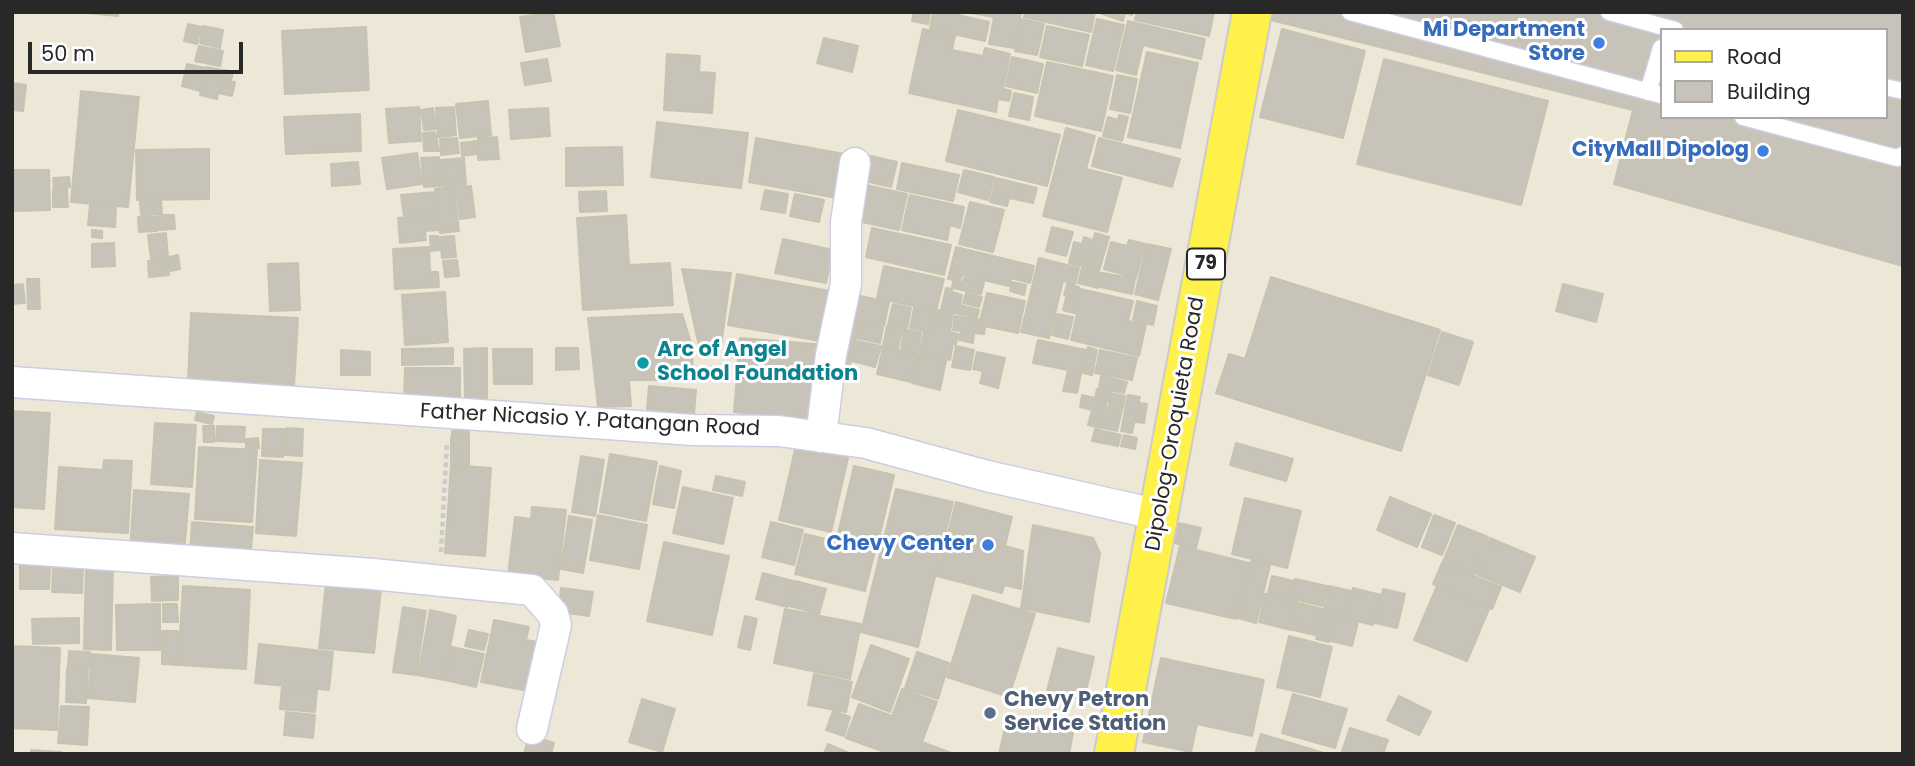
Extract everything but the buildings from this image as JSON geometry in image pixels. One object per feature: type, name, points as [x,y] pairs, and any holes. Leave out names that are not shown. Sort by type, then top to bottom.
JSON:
[{"type":"main road","name":"Dipolog-Oroquieta Road","points":[[1114,754],[1252,12]]},
{"type":"street","points":[[821,437],[831,355],[846,284],[846,222],[855,163]]},
{"type":"street","name":"Father Nicasio Y. Patangan Road","points":[[12,382],[693,430],[779,431],[866,443],[987,476],[1160,515]]},
{"type":"street","points":[[12,548],[373,574],[532,590],[553,614],[556,625],[532,729]]},
{"type":"lane","points":[[1350,12],[1655,94],[1660,56]]},
{"type":"lane","points":[[1609,12],[1670,25]]},
{"type":"lane","points":[[1750,119],[1896,158],[1903,155]]},
{"type":"path","points":[[439,581],[448,414]]},
{"type":"place","name":"Mi Department Store","points":[[1599,43]]},
{"type":"place","name":"CityMall Dipolog","points":[[1763,151]]},
{"type":"place","name":"Arc of Angel School Foundation","points":[[643,363]]},
{"type":"place","name":"Chevy Center","points":[[988,545]]},
{"type":"place","name":"Chevy Petron Service Station","points":[[990,713]]}]
